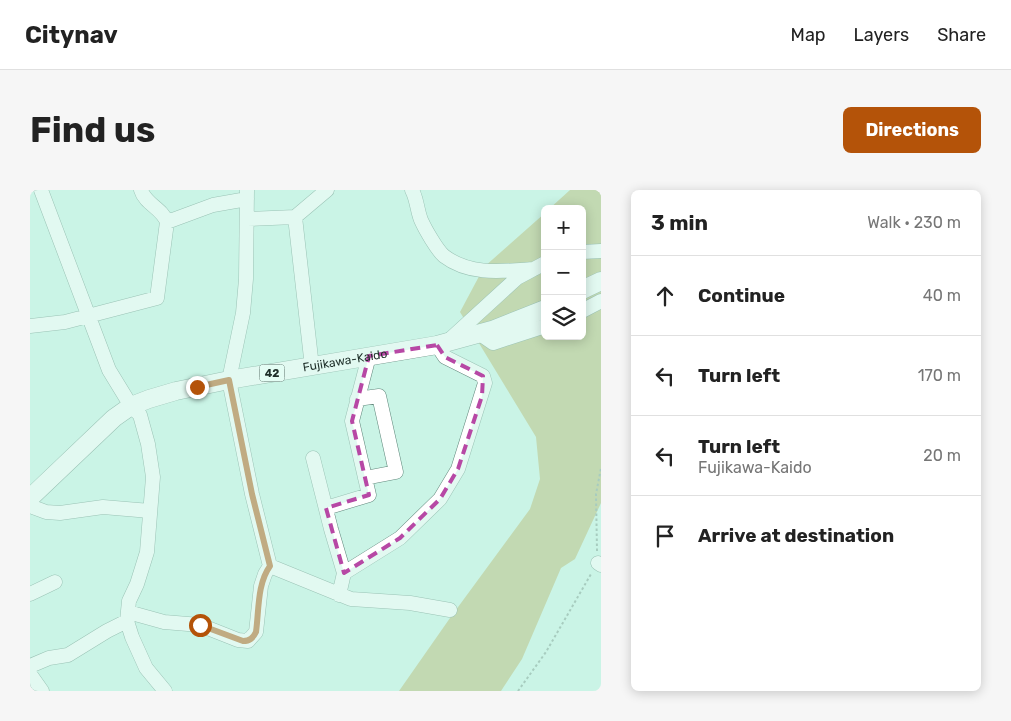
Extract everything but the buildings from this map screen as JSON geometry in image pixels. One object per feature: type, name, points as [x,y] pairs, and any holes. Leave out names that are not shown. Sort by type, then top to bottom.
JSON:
[{"type":"main road","points":[[586,288],[601,280]]},
{"type":"main road","name":"Fujikawa-Kaido","points":[[30,498],[114,418],[131,406],[164,394],[229,380],[442,344],[480,334],[541,311]]},
{"type":"street","points":[[41,190],[109,370],[131,406],[140,415],[148,444],[153,477],[147,552],[137,584],[129,601],[128,617],[132,637],[146,668],[165,691]]},
{"type":"street","points":[[30,326],[65,322],[157,298],[167,222],[164,215],[143,196],[141,190]]},
{"type":"street","points":[[247,218],[295,217],[327,190]]},
{"type":"street","points":[[412,190],[416,197],[421,220],[443,255],[474,269],[494,272],[540,266]]},
{"type":"street","points":[[30,666],[49,658],[68,655],[128,617],[200,625],[243,641],[248,641],[256,632],[261,586],[270,566],[252,494],[229,380],[243,313],[246,279],[247,194],[167,222]]},
{"type":"street","points":[[295,217],[312,366]]},
{"type":"street","points":[[586,252],[601,251]]},
{"type":"street","points":[[344,573],[400,538],[440,499],[458,468],[482,396],[484,383],[483,376],[445,357],[442,344],[517,278],[540,266]]},
{"type":"street","points":[[586,309],[601,301]]},
{"type":"street","points":[[480,334],[493,343],[541,327]]},
{"type":"street","points":[[326,508],[369,495],[352,421],[369,356]]},
{"type":"street","points":[[357,398],[379,396],[396,472],[365,478]]},
{"type":"street","points":[[313,458],[344,573],[339,595]]},
{"type":"street","points":[[30,506],[46,512],[60,513],[103,507],[150,511]]},
{"type":"street","points":[[270,566],[350,599],[410,603],[450,610]]},
{"type":"street","points":[[30,594],[55,582]]},
{"type":"street","points":[[30,674],[42,691]]},
{"type":"path","points":[[518,691],[546,652],[599,564],[596,494],[601,468]]},
{"type":"highlighted area","points":[[437,345],[445,357],[483,376],[482,396],[458,469],[440,499],[400,538],[344,573],[326,508],[369,495],[352,421],[369,356]]},
{"type":"shaded area","points":[[570,190],[601,190],[601,503],[575,559],[561,568],[522,659],[501,691],[399,691],[530,509],[540,479],[536,437],[460,312],[484,267],[541,217],[541,340],[586,340],[586,205],[553,205]]},
{"type":"route","points":[[197,387],[229,380],[252,494],[270,566],[261,586],[254,637],[248,641],[243,641],[200,625]]}]
